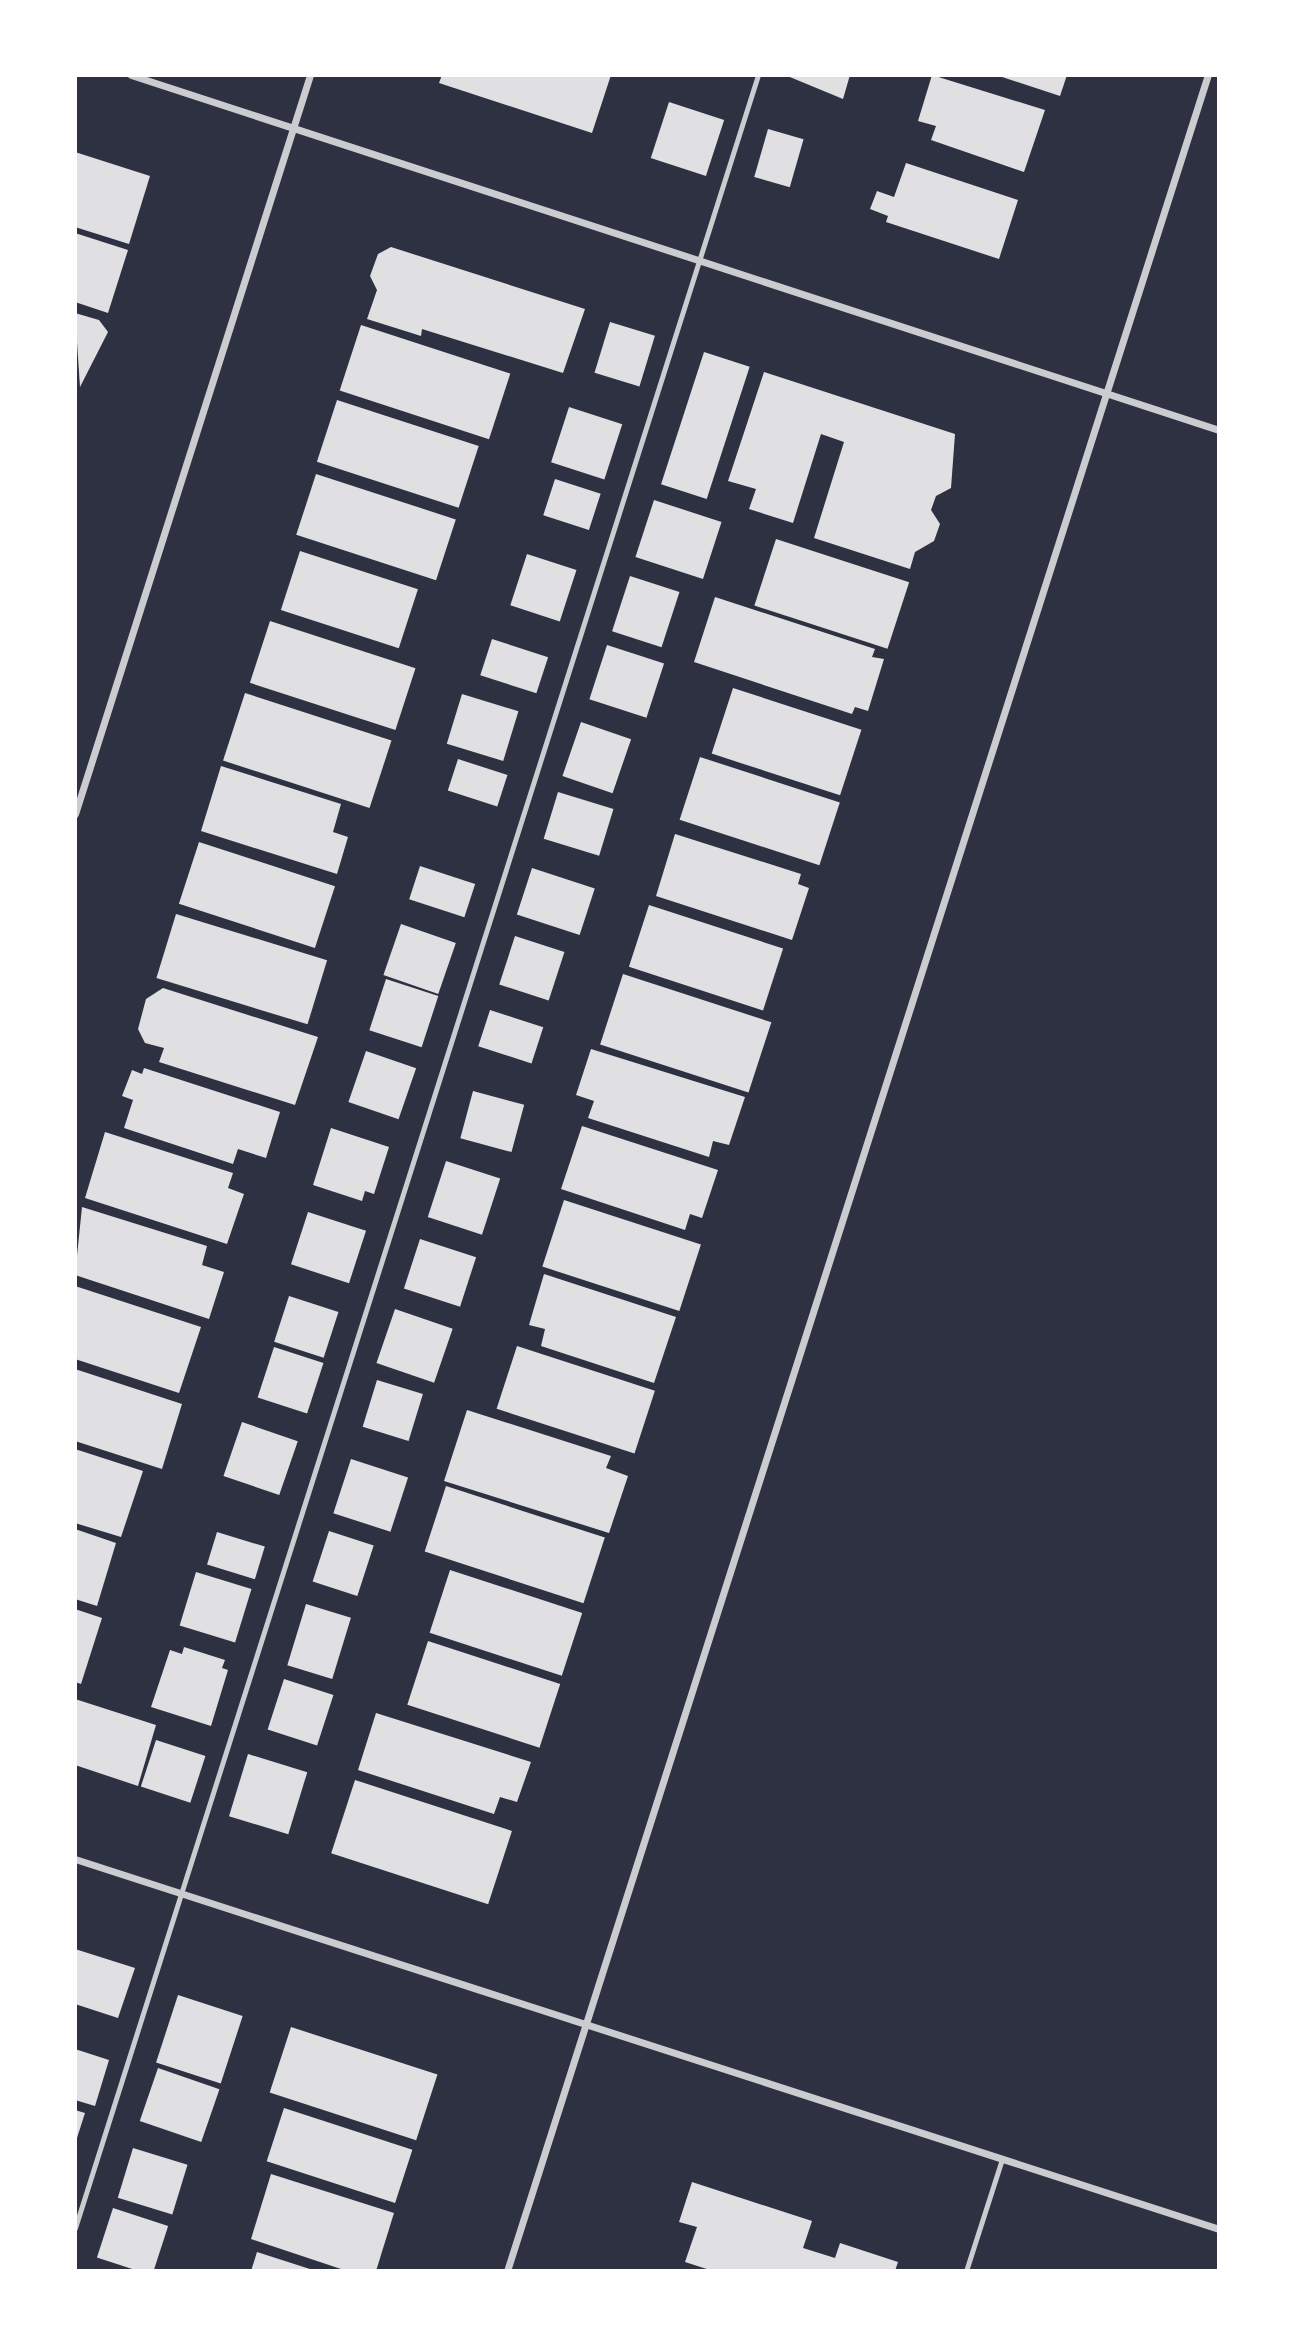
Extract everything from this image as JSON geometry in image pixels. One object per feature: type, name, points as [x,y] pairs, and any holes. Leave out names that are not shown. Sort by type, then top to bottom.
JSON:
[{"type":"street","points":[[131,75],[1219,430]]},
{"type":"street","points":[[75,814],[310,75]]},
{"type":"street","points":[[507,2271],[1208,75]]},
{"type":"street","points":[[75,1859],[1219,2229]]},
{"type":"lane","points":[[75,2228],[758,75]]},
{"type":"lane","points":[[966,2271],[1002,2159]]},
{"type":"building","points":[[442,75],[611,75],[592,133],[439,83]]},
{"type":"building","points":[[785,75],[850,75],[843,99]]},
{"type":"building","points":[[932,75],[1045,110],[1024,172],[931,140],[936,126],[918,121]]},
{"type":"building","points":[[996,75],[1067,75],[1060,96]]},
{"type":"building","points":[[669,102],[724,120],[706,176],[651,158]]},
{"type":"building","points":[[768,129],[804,139],[790,187],[754,177]]},
{"type":"building","points":[[75,152],[150,176],[129,244],[75,227]]},
{"type":"building","points":[[906,163],[1018,200],[999,259],[886,222],[888,216],[870,209],[877,191],[894,197]]},
{"type":"building","points":[[75,233],[128,250],[108,313],[75,302]]},
{"type":"building","points":[[391,247],[585,309],[563,373],[422,329],[421,336],[367,319],[377,290],[370,276],[378,254]]},
{"type":"building","points":[[75,313],[99,320],[108,332],[80,387]]},
{"type":"building","points":[[610,322],[655,336],[639,386],[595,373]]},
{"type":"building","points":[[361,325],[510,374],[489,439],[340,391]]},
{"type":"building","points":[[704,352],[750,367],[707,499],[661,484]]},
{"type":"building","points":[[764,372],[955,434],[951,488],[936,496],[931,510],[940,524],[934,541],[915,552],[910,569],[814,538],[844,442],[821,434],[793,523],[749,509],[756,489],[728,481]]},
{"type":"building","points":[[337,400],[479,446],[459,508],[317,462]]},
{"type":"building","points":[[569,407],[622,424],[604,479],[551,462]]},
{"type":"building","points":[[316,474],[456,519],[436,580],[296,535]]},
{"type":"building","points":[[555,479],[601,494],[589,530],[543,515]]},
{"type":"building","points":[[654,500],[722,522],[703,579],[635,557]]},
{"type":"building","points":[[776,539],[909,582],[888,649],[754,606]]},
{"type":"building","points":[[300,551],[418,589],[399,648],[281,610]]},
{"type":"building","points":[[527,554],[576,570],[560,621],[510,605]]},
{"type":"building","points":[[630,576],[679,592],[662,647],[612,631]]},
{"type":"building","points":[[715,597],[875,649],[872,657],[884,659],[868,711],[855,707],[852,714],[694,662]]},
{"type":"building","points":[[270,621],[416,668],[395,730],[250,683]]},
{"type":"building","points":[[492,639],[548,657],[536,693],[480,675]]},
{"type":"building","points":[[607,645],[664,664],[646,718],[589,699]]},
{"type":"building","points":[[733,688],[861,730],[840,795],[712,754]]},
{"type":"building","points":[[245,693],[391,741],[370,808],[223,761]]},
{"type":"building","points":[[462,694],[518,711],[503,761],[447,744]]},
{"type":"building","points":[[581,722],[631,739],[613,793],[562,776]]},
{"type":"building","points":[[700,757],[840,802],[819,865],[680,820]]},
{"type":"building","points":[[458,759],[507,775],[497,806],[448,790]]},
{"type":"building","points":[[221,766],[341,804],[333,832],[348,837],[337,874],[201,831]]},
{"type":"building","points":[[558,792],[613,809],[599,856],[544,839]]},
{"type":"building","points":[[675,834],[801,874],[798,884],[809,888],[792,940],[656,896]]},
{"type":"building","points":[[199,842],[335,886],[315,948],[179,904]]},
{"type":"building","points":[[420,866],[475,884],[464,917],[409,899]]},
{"type":"building","points":[[532,868],[595,888],[580,935],[517,915]]},
{"type":"building","points":[[649,905],[783,949],[763,1010],[629,967]]},
{"type":"building","points":[[176,914],[327,960],[308,1024],[156,978]]},
{"type":"building","points":[[401,924],[456,943],[438,994],[383,975]]},
{"type":"building","points":[[515,936],[564,952],[549,1001],[499,985]]},
{"type":"building","points":[[623,974],[771,1022],[748,1093],[600,1044]]},
{"type":"building","points":[[386,979],[438,996],[422,1047],[369,1030]]},
{"type":"building","points":[[163,988],[318,1037],[295,1105],[159,1062],[164,1048],[145,1043],[138,1029],[146,999]]},
{"type":"building","points":[[490,1010],[543,1027],[532,1063],[478,1046]]},
{"type":"building","points":[[591,1049],[745,1097],[729,1145],[713,1141],[709,1157],[588,1118],[594,1101],[576,1095]]},
{"type":"building","points":[[366,1051],[416,1068],[399,1119],[348,1102]]},
{"type":"building","points":[[144,1068],[280,1112],[266,1158],[238,1149],[233,1164],[124,1128],[133,1100],[122,1096],[132,1070],[142,1074]]},
{"type":"building","points":[[473,1091],[524,1105],[512,1152],[460,1138]]},
{"type":"building","points":[[582,1126],[718,1170],[702,1218],[690,1214],[685,1230],[561,1189]]},
{"type":"building","points":[[331,1128],[389,1147],[374,1194],[365,1191],[362,1201],[313,1185]]},
{"type":"building","points":[[105,1132],[233,1173],[228,1188],[244,1194],[227,1244],[85,1198]]},
{"type":"building","points":[[446,1161],[500,1179],[482,1235],[428,1217]]},
{"type":"building","points":[[564,1200],[701,1244],[679,1311],[542,1267]]},
{"type":"building","points":[[82,1207],[207,1246],[202,1265],[224,1272],[209,1319],[75,1275]]},
{"type":"building","points":[[308,1212],[366,1231],[349,1283],[291,1264]]},
{"type":"building","points":[[420,1239],[476,1257],[460,1307],[404,1288]]},
{"type":"building","points":[[544,1274],[676,1317],[654,1383],[541,1346],[545,1329],[529,1325]]},
{"type":"building","points":[[75,1286],[201,1327],[179,1393],[75,1359]]},
{"type":"building","points":[[289,1296],[338,1312],[324,1358],[274,1342]]},
{"type":"building","points":[[395,1309],[453,1329],[434,1383],[376,1363]]},
{"type":"building","points":[[517,1346],[655,1391],[635,1454],[497,1409]]},
{"type":"building","points":[[274,1347],[323,1363],[307,1413],[258,1397]]},
{"type":"building","points":[[75,1369],[182,1404],[162,1469],[75,1441]]},
{"type":"building","points":[[377,1380],[423,1394],[409,1441],[363,1427]]},
{"type":"building","points":[[467,1410],[611,1456],[606,1468],[628,1476],[609,1533],[444,1481]]},
{"type":"building","points":[[242,1422],[298,1441],[279,1495],[223,1476]]},
{"type":"building","points":[[75,1449],[143,1471],[121,1537],[75,1523]]},
{"type":"building","points":[[351,1459],[408,1478],[390,1532],[333,1513]]},
{"type":"building","points":[[446,1486],[605,1538],[584,1603],[425,1552]]},
{"type":"building","points":[[75,1529],[116,1543],[97,1606],[75,1599]]},
{"type":"building","points":[[329,1531],[374,1546],[357,1596],[313,1581]]},
{"type":"building","points":[[217,1532],[265,1547],[255,1579],[207,1565]]},
{"type":"building","points":[[450,1570],[582,1613],[562,1676],[430,1633]]},
{"type":"building","points":[[196,1572],[251,1589],[235,1643],[180,1626]]},
{"type":"building","points":[[306,1604],[351,1618],[332,1679],[287,1665]]},
{"type":"building","points":[[75,1609],[102,1618],[81,1684],[75,1682]]},
{"type":"building","points":[[428,1641],[560,1684],[539,1748],[407,1705]]},
{"type":"building","points":[[184,1647],[225,1660],[222,1668],[228,1670],[211,1726],[151,1707],[170,1650],[182,1654]]},
{"type":"building","points":[[284,1679],[333,1695],[317,1745],[268,1729]]},
{"type":"building","points":[[75,1699],[156,1725],[138,1786],[75,1765]]},
{"type":"building","points":[[376,1713],[531,1762],[517,1802],[500,1797],[494,1814],[358,1770]]},
{"type":"building","points":[[156,1740],[205,1756],[190,1803],[141,1787]]},
{"type":"building","points":[[248,1754],[307,1772],[288,1834],[229,1816]]},
{"type":"building","points":[[355,1780],[512,1831],[488,1904],[331,1853]]},
{"type":"building","points":[[75,1949],[135,1968],[118,2018],[75,2004]]},
{"type":"building","points":[[178,1995],[243,2016],[221,2084],[156,2063]]},
{"type":"building","points":[[291,2027],[437,2075],[416,2140],[270,2093]]},
{"type":"building","points":[[75,2049],[109,2060],[95,2106],[75,2100]]},
{"type":"building","points":[[158,2068],[219,2089],[201,2142],[140,2121]]},
{"type":"building","points":[[284,2108],[412,2150],[395,2203],[267,2161]]},
{"type":"building","points":[[75,2110],[85,2113],[76,2141],[75,2141]]},
{"type":"building","points":[[133,2148],[188,2165],[172,2214],[118,2198]]},
{"type":"building","points":[[271,2174],[394,2213],[376,2271],[347,2271],[251,2239]]},
{"type":"building","points":[[692,2182],[812,2221],[803,2248],[835,2258],[840,2243],[898,2262],[895,2271],[713,2271],[685,2262],[697,2227],[679,2222]]},
{"type":"building","points":[[113,2208],[168,2226],[154,2271],[139,2271],[97,2257]]},
{"type":"building","points":[[257,2252],[313,2270],[313,2271],[251,2271]]}]
